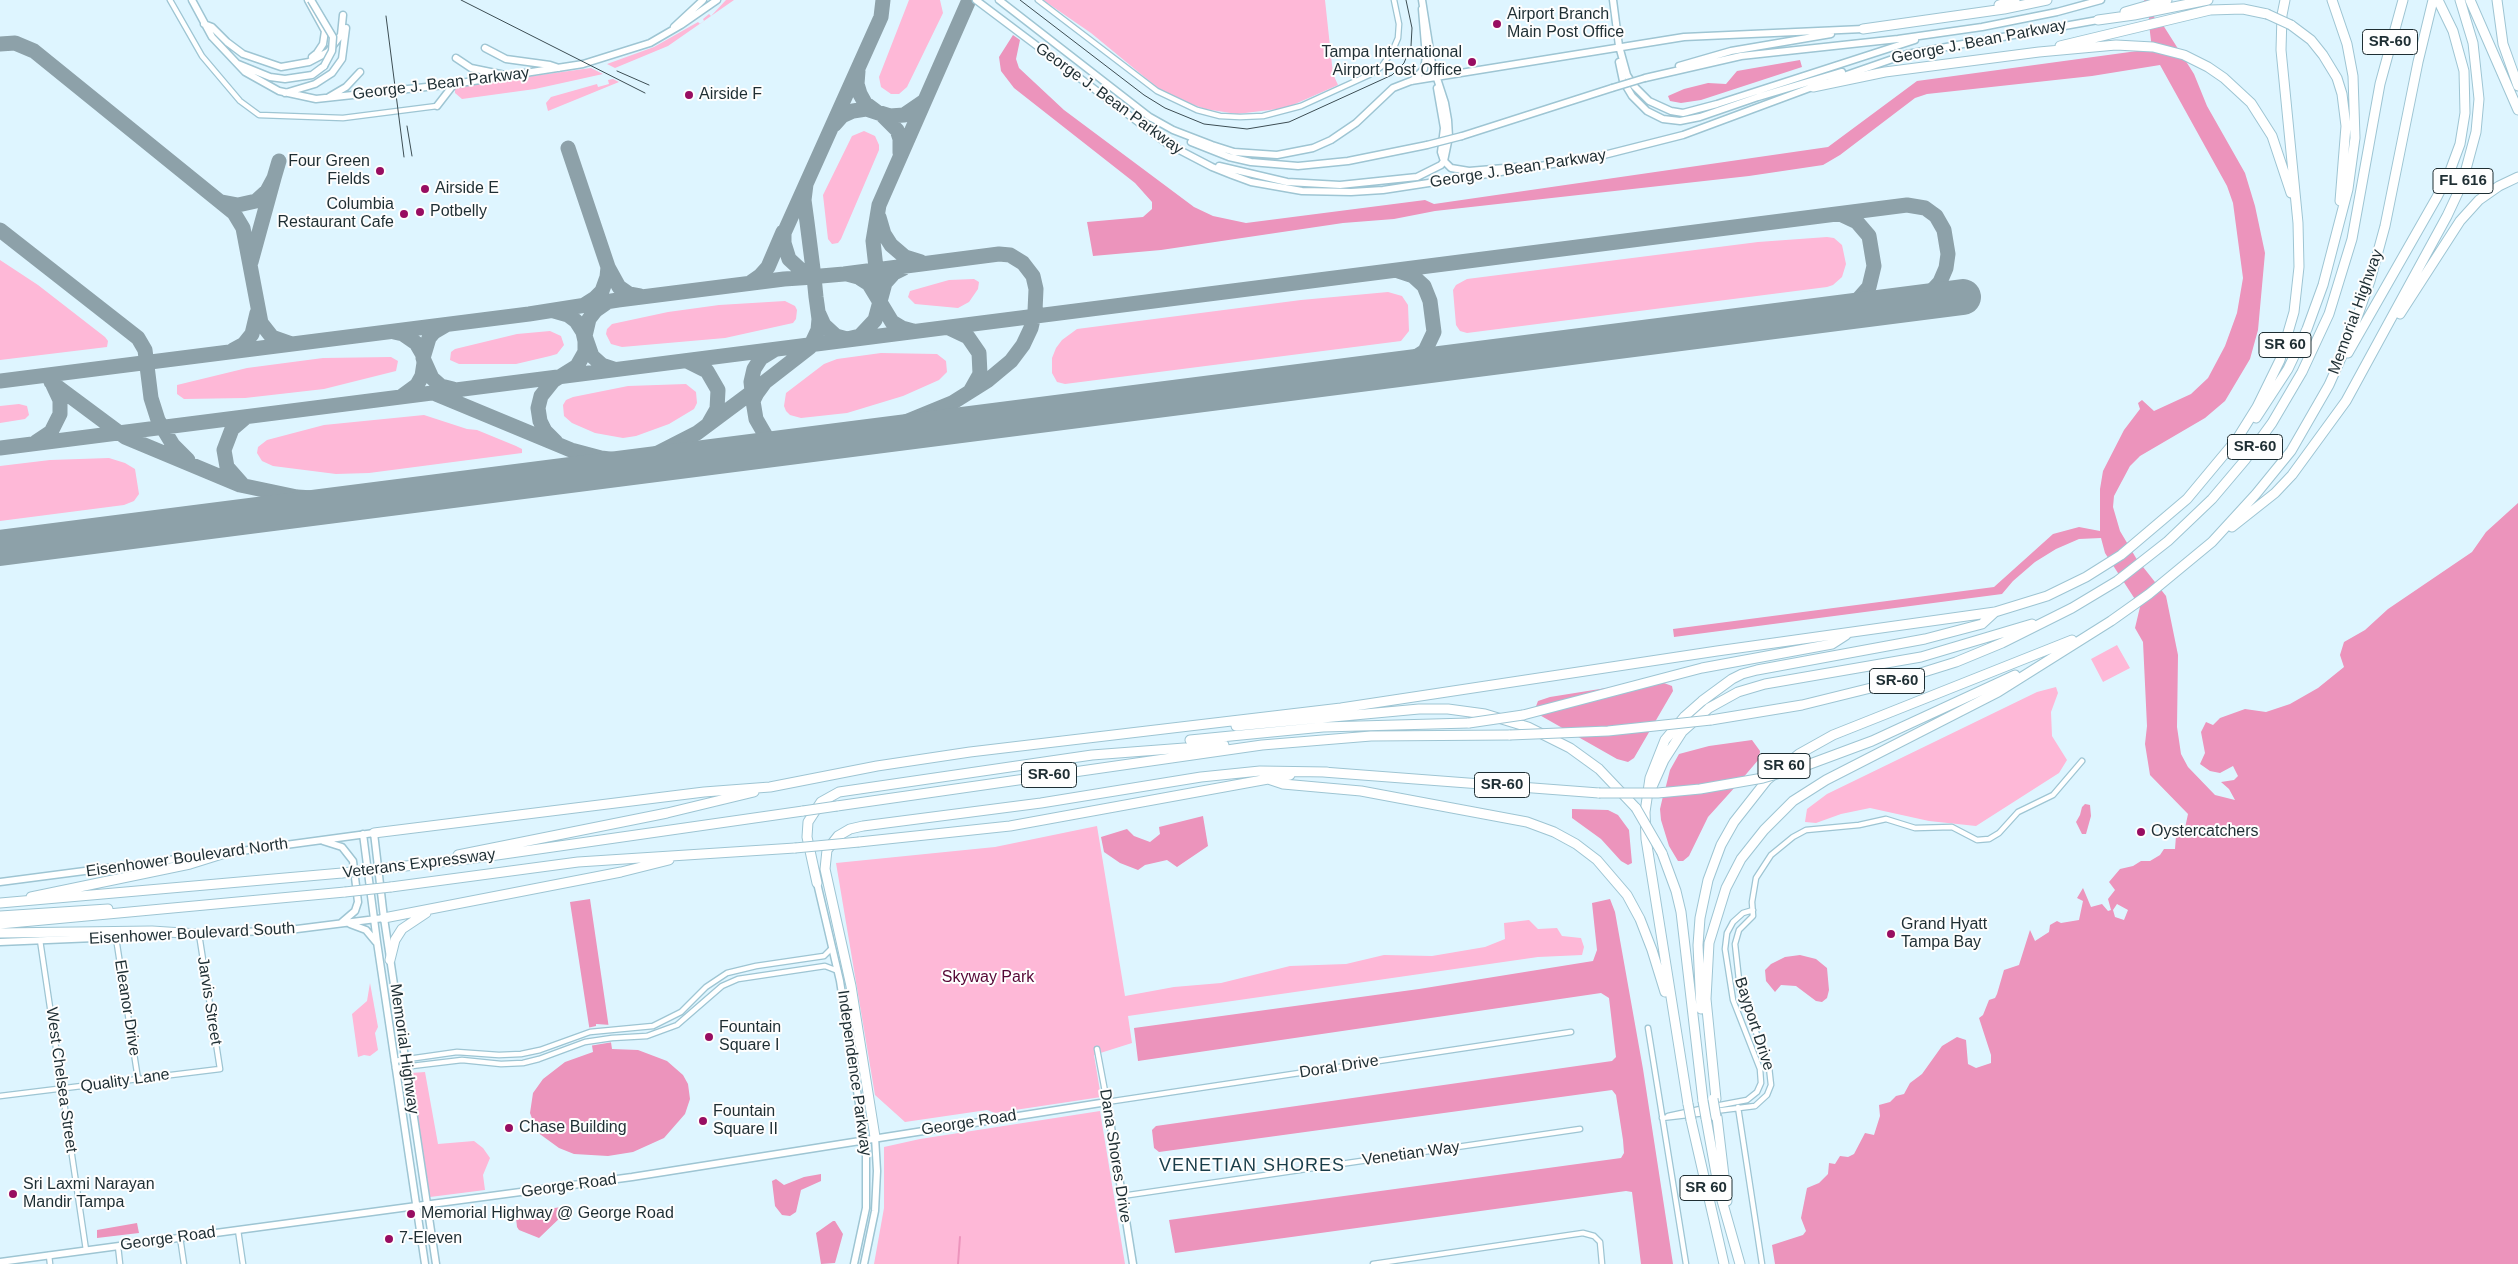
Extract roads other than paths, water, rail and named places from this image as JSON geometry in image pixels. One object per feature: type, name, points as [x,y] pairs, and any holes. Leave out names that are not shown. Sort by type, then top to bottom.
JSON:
[{"type":"highway","points":[[1950,17],[2014,0]]},
{"type":"highway","points":[[1863,29],[1950,17],[2047,0]]},
{"type":"highway","points":[[2133,12],[2167,0]]},
{"type":"highway","points":[[2098,20],[2133,12],[2208,0]]},
{"type":"highway","name":"SR 60","points":[[1723,1260],[1688,1104],[1648,855],[1645,812],[1650,778],[1665,740],[1692,709],[1732,679],[1757,670],[1924,639],[1982,624],[1995,612],[2054,593],[2086,577],[2121,555],[2175,511],[2227,454],[2268,386],[2289,330],[2298,281],[2298,223],[2281,50],[2281,23],[2285,0]]},
{"type":"highway","points":[[2227,454],[2269,401],[2301,344],[2323,285],[2349,183],[2356,121],[2354,76],[2349,52],[2332,0]]},
{"type":"highway","name":"Memorial Highway","points":[[2072,608],[2117,581],[2150,556],[2212,499],[2264,435],[2302,372],[2329,314],[2346,260],[2355,224],[2383,68],[2403,0]]},
{"type":"highway","name":"Memorial Highway","points":[[2053,657],[2156,590],[2212,542],[2256,494],[2291,451],[2329,385],[2352,332],[2378,253],[2433,0]]},
{"type":"highway","points":[[2329,385],[2375,310],[2437,197],[2450,171],[2460,144],[2465,113],[2465,85],[2458,47],[2447,17],[2438,0]]},
{"type":"highway","name":"FL 616","points":[[2212,542],[2275,493],[2292,475],[2346,401],[2447,216],[2471,157],[2479,99],[2478,71],[2469,26],[2460,0]]},
{"type":"highway","points":[[2470,0],[2518,110]]},
{"type":"highway","points":[[2497,0],[2503,44],[2518,86]]},
{"type":"highway","points":[[2020,54],[2222,8],[2253,10],[2292,25],[2311,40],[2323,55],[2337,78],[2344,103],[2346,126],[2344,160],[2334,246]]},
{"type":"highway","points":[[1813,87],[1874,73],[2020,54],[2116,45],[2143,45],[2184,55],[2208,67],[2224,78],[2240,91],[2260,116],[2279,152],[2298,223]]},
{"type":"highway","points":[[2378,345],[2389,332],[2460,221],[2479,200],[2499,186],[2518,177]]},
{"type":"highway","points":[[1645,812],[1658,772],[1675,741],[1701,714],[1732,695],[1765,684],[1887,664],[1944,651],[2026,626],[2072,608]]},
{"type":"highway","name":"SR-60","points":[[836,806],[1262,745],[1386,736],[1510,735],[1608,731],[1711,720],[1802,705],[1918,675],[2002,643],[2072,608]]},
{"type":"highway","points":[[433,861],[716,802],[770,787],[878,766],[970,752],[1190,727],[1350,706],[1718,650],[1848,634],[1995,612]]},
{"type":"highway","name":"SR 60","points":[[1740,1264],[1736,1250],[1714,1099],[1697,958],[1700,918],[1708,880],[1721,845],[1740,812],[1760,788],[1799,754],[1833,735],[2055,648],[2111,621]]},
{"type":"highway","points":[[1092,755],[1111,750],[1277,731],[1469,723],[1523,715],[1702,668],[1832,644],[1848,634]]},
{"type":"highway","name":"SR 60","points":[[1714,1099],[1706,999],[1709,943],[1726,888],[1752,843],[1793,802],[1826,780],[1975,705],[2053,657]]},
{"type":"highway","name":"SR-60","points":[[795,848],[1010,826],[1265,779],[1327,772],[1599,793],[1640,794],[1700,789],[1763,778],[1802,768],[1906,726],[2053,657]]},
{"type":"highway","points":[[1190,727],[1277,724],[1419,709],[1448,709],[1486,714],[1528,727],[1570,748],[1598,769],[1636,808],[1662,853],[1676,891],[1681,912],[1703,1101],[1719,1190],[1736,1250]]},
{"type":"highway","points":[[817,883],[807,828],[814,811],[832,794],[850,789],[1092,755],[1198,745],[1262,745]]},
{"type":"highway","points":[[875,1137],[851,986],[825,869],[827,850],[838,836],[850,829],[873,824],[1041,803],[1201,777],[1260,771],[1327,772]]},
{"type":"highway","points":[[1265,779],[1283,784],[1361,791],[1527,822],[1554,832],[1576,844],[1597,860],[1614,878],[1640,919],[1674,1024]]},
{"type":"highway","points":[[374,833],[704,792],[770,787]]},
{"type":"highway","name":"Veterans Expressway","points":[[0,903],[342,873],[433,861],[476,858],[836,806]]},
{"type":"highway","name":"Veterans Expressway","points":[[0,924],[345,892],[578,862],[795,848]]},
{"type":"highway","points":[[14,902],[41,894],[190,864],[222,854]]},
{"type":"highway","points":[[384,918],[621,872],[684,856]]},
{"type":"highway","points":[[390,960],[395,940],[402,929],[412,920],[438,908]]},
{"type":"highway","points":[[0,916],[91,909],[133,912]]},
{"type":"highway","points":[[0,933],[125,931],[198,934]]},
{"type":"street","points":[[170,0],[202,56],[240,101],[259,115],[343,118],[437,106],[454,84]]},
{"type":"street","name":"George J. Bean Parkway","points":[[192,0],[204,24],[218,45],[235,63],[267,86],[304,98],[326,98],[454,84],[561,69],[607,58],[663,36],[717,0]]},
{"type":"street","points":[[272,65],[294,63],[318,53],[326,32],[309,0]]},
{"type":"street","points":[[235,63],[270,77],[285,79],[312,75],[324,66],[332,51],[332,37],[309,0]]},
{"type":"street","points":[[663,36],[702,0]]},
{"type":"street","name":"George J. Bean Parkway","points":[[976,0],[1152,133],[1188,156],[1251,182],[1302,191],[1328,193],[1402,187],[1620,152],[1683,135],[1884,61],[1930,50],[2098,20]]},
{"type":"street","name":"George J. Bean Parkway","points":[[999,0],[1148,116],[1169,130],[1210,151],[1236,159],[1274,166],[1322,165],[1392,154],[1462,136],[1645,78],[1741,56],[1948,32],[2020,20],[2101,0]]},
{"type":"street","points":[[1038,0],[1157,91],[1197,110],[1220,116],[1240,117],[1263,116],[1300,106],[1381,67],[1392,52],[1398,38],[1398,16],[1394,0]]},
{"type":"street","points":[[1411,81],[1424,69],[1426,58],[1422,24],[1422,0]]},
{"type":"street","points":[[1422,0],[1444,128],[1441,152],[1444,161],[1451,168],[1470,171],[1565,162]]},
{"type":"street","points":[[1613,0],[1619,46],[1619,63],[1623,81],[1632,96],[1647,111],[1663,119],[1680,121],[1700,117],[1817,78],[1884,61]]},
{"type":"street","points":[[204,24],[212,27],[243,54],[281,67],[296,66],[309,62],[328,52],[341,36],[344,15],[346,40],[338,66],[332,73],[315,84],[284,93]]},
{"type":"street","points":[[1148,116],[1192,138],[1234,152],[1259,155],[1296,152],[1331,140],[1356,123],[1393,88],[1411,81],[1603,51],[1619,46],[1702,35],[1863,29]]},
{"type":"street","points":[[1645,78],[1701,58],[1730,51],[1863,29]]},
{"type":"street","points":[[1619,46],[1627,75],[1641,94],[1658,107],[1683,113],[1717,104],[1901,44],[1948,32]]},
{"type":"street","points":[[485,48],[506,59],[550,65],[561,69]]},
{"type":"street","points":[[456,58],[471,68],[511,76]]},
{"type":"street","points":[[326,98],[346,87],[360,72]]},
{"type":"street","points":[[1188,156],[1254,175],[1287,182],[1322,185],[1366,183],[1417,177],[1428,173],[1444,161]]},
{"type":"street","name":"Bayport Drive","points":[[1662,1118],[1752,1107],[1762,1102],[1769,1092],[1771,1081],[1769,1067],[1742,997],[1736,970],[1736,936],[1744,923],[1754,916],[1755,882],[1761,867],[1771,854],[1799,833],[1890,819],[1916,828],[1952,827],[1977,840],[1989,840],[1999,833],[2018,812],[2053,795],[2082,761]]},
{"type":"street","name":"Eisenhower Boulevard North","points":[[0,882],[374,833]]},
{"type":"street","name":"Memorial Highway","points":[[374,833],[390,960],[436,1264]]},
{"type":"street","name":"Memorial Highway","points":[[363,834],[377,942],[425,1264]]},
{"type":"street","points":[[319,840],[342,847],[353,861],[358,902],[344,924],[363,928],[377,942]]},
{"type":"street","name":"Independence Parkway","points":[[817,883],[838,971],[865,1139],[867,1168],[866,1208],[854,1264]]},
{"type":"street","name":"Bayport Drive","points":[[1662,1118],[1677,1113],[1738,1103],[1749,1099],[1757,1092],[1762,1078],[1733,1000],[1728,977],[1726,944],[1728,933],[1734,920],[1743,912],[1753,910]]},
{"type":"street","name":"Eisenhower Boulevard South","points":[[0,942],[290,930],[384,918]]},
{"type":"street","name":"Jarvis Street","points":[[198,934],[220,1069]]},
{"type":"street","name":"Eleanor Drive","points":[[116,938],[138,1079]]},
{"type":"street","name":"West Chelsea Street","points":[[40,940],[86,1250]]},
{"type":"street","points":[[395,1064],[406,1059],[457,1052],[499,1056],[521,1054],[540,1050],[583,1034],[616,1029],[646,1028],[670,1019],[686,1008],[710,984],[728,973],[756,966],[824,956],[833,947]]},
{"type":"street","points":[[395,1064],[407,1066],[462,1060],[501,1064],[522,1063],[539,1059],[585,1042],[616,1037],[640,1037],[667,1030],[690,1016],[722,986],[738,979],[825,966],[838,971]]},
{"type":"street","points":[[1648,1028],[1686,1264]]},
{"type":"street","name":"Doral Drive","points":[[1107,1102],[1571,1032]]},
{"type":"street","name":"Dana Shores Drive","points":[[1097,1049],[1133,1264]]},
{"type":"street","name":"Quality Lane","points":[[0,1096],[53,1088],[62,1090],[220,1069]]},
{"type":"street","name":"George Road","points":[[0,1262],[632,1177],[875,1137],[1107,1102]]},
{"type":"street","points":[[1738,1103],[1762,1264]]},
{"type":"street","name":"Venetian Way","points":[[1122,1196],[1580,1129]]},
{"type":"street","name":"Independence Parkway","points":[[864,1264],[876,1204],[875,1137]]},
{"type":"street","points":[[238,1230],[243,1264]]},
{"type":"street","points":[[1373,1264],[1583,1233],[1594,1236],[1600,1242],[1602,1263]]},
{"type":"street","points":[[180,1238],[184,1264]]},
{"type":"street","points":[[118,1246],[120,1264]]},
{"type":"street","points":[[49,1255],[50,1264]]},
{"type":"waterway","points":[[2147,0],[2154,27]]},
{"type":"waterway","points":[[958,1264],[960,1237]]},
{"type":"tram line","points":[[461,0],[645,93]]},
{"type":"tram line","points":[[1020,0],[1144,95],[1165,108],[1204,124],[1247,129],[1289,122],[1392,75],[1404,63],[1411,46],[1412,28],[1406,0]]},
{"type":"tram line","points":[[386,16],[404,157]]},
{"type":"tram line","points":[[617,71],[649,85]]},
{"type":"tram line","points":[[407,126],[412,156]]},
{"type":"place","name":"Airport Branch Main Post Office","points":[[1497,24]]},
{"type":"place","name":"Tampa International Airport Post Office","points":[[1472,62]]},
{"type":"place","name":"Airside F","points":[[689,95]]},
{"type":"place","name":"Four Green Fields","points":[[380,171]]},
{"type":"place","name":"Airside E","points":[[425,189]]},
{"type":"place","name":"Potbelly","points":[[420,212]]},
{"type":"place","name":"Columbia Restaurant Cafe","points":[[404,214]]},
{"type":"place","name":"Oystercatchers","points":[[2141,832]]},
{"type":"place","name":"Grand Hyatt Tampa Bay","points":[[1891,934]]},
{"type":"place","name":"Fountain Square I","points":[[709,1037]]},
{"type":"place","name":"Fountain Square II","points":[[703,1121]]},
{"type":"place","name":"Chase Building","points":[[509,1128]]},
{"type":"place","name":"Sri Laxmi Narayan Mandir Tampa","points":[[13,1194]]},
{"type":"place","name":"Memorial Highway @ George Road","points":[[411,1214]]},
{"type":"place","name":"7-Eleven","points":[[389,1239]]},
{"type":"district","name":"VENETIAN SHORES","points":[[1252,1166]]},
{"type":"park label","name":"Skyway Park","points":[[988,978]]}]
